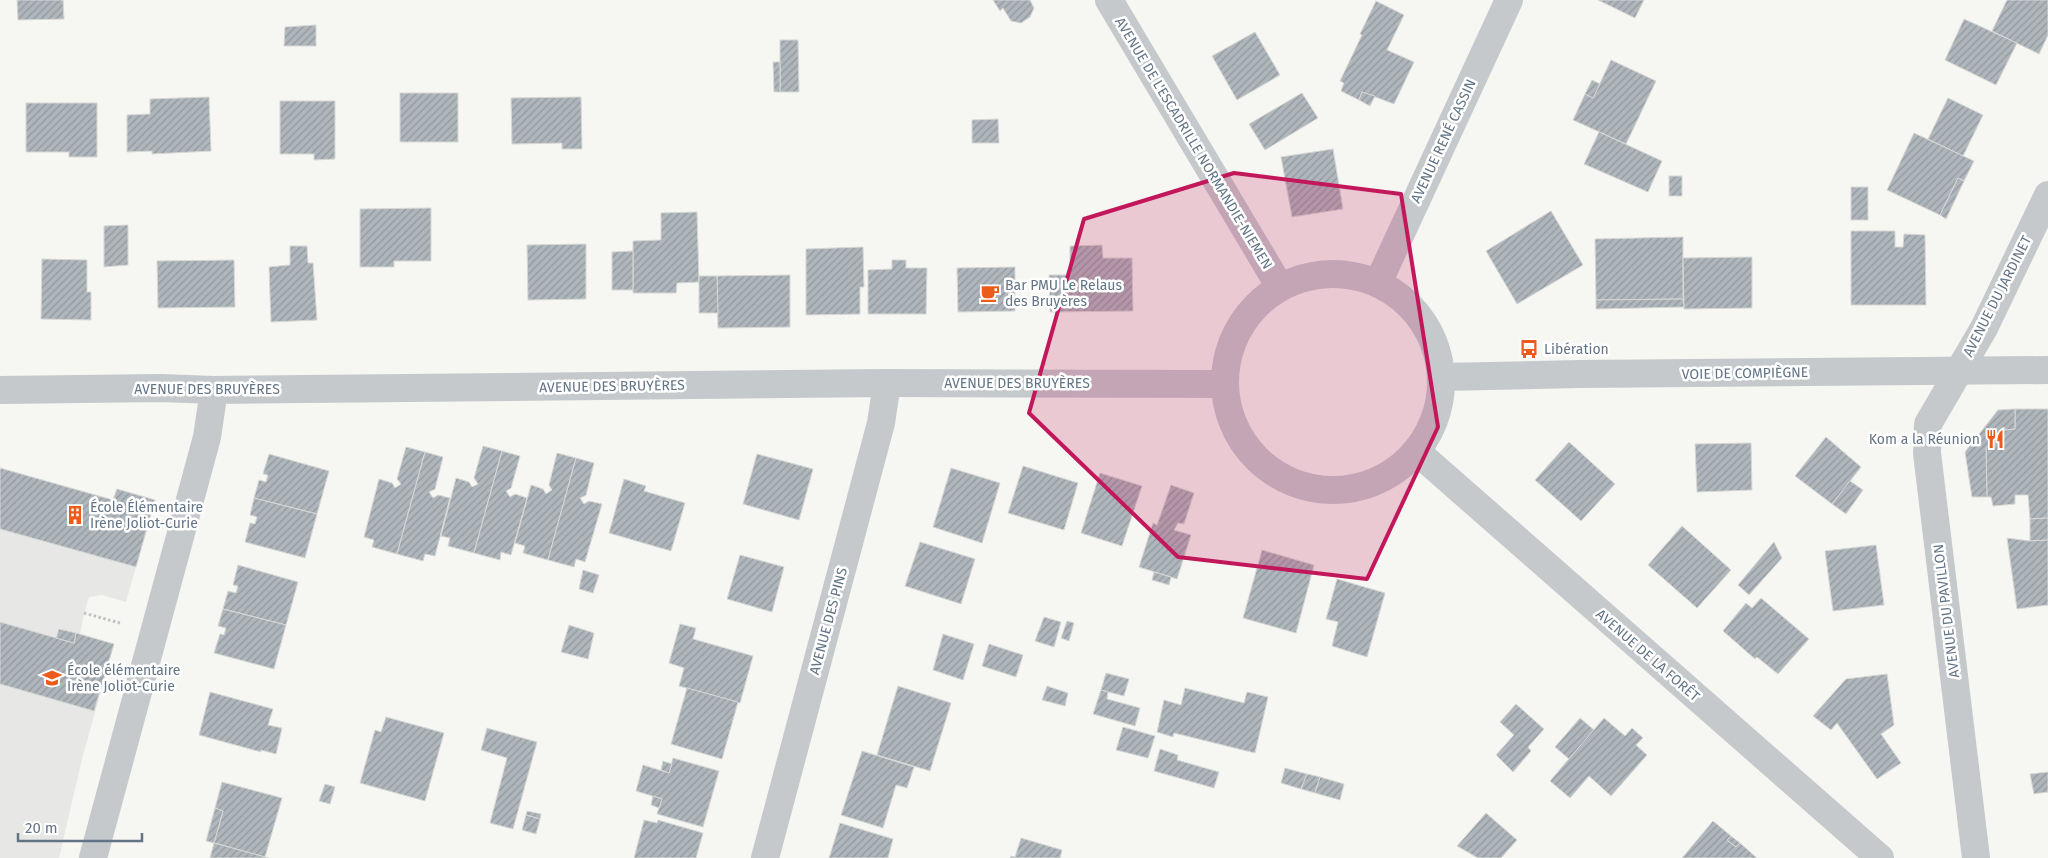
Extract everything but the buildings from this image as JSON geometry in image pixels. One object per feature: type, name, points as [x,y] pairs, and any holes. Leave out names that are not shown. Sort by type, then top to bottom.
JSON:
[{"type":"street","name":"AVENUE DE L'ESCADRILLE NORMANDIE-NIEMEN","points":[[1109,0],[1280,286]]},
{"type":"street","name":"AVENUE RENÉ CASSIN","points":[[1378,283],[1509,0]]},
{"type":"street","name":"AVENUE DU JARDINET","points":[[1958,370],[1984,328],[2048,195]]},
{"type":"street","points":[[1345,274],[1378,283],[1403,299],[1423,321],[1436,348],[1441,377],[1439,404],[1430,429],[1416,451],[1391,473],[1361,486],[1329,490],[1297,484],[1268,469],[1245,446],[1230,416],[1224,384],[1227,355],[1238,328],[1256,304],[1280,286],[1311,275],[1345,274]]},
{"type":"street","name":"AVENUE DU PAVILLON","points":[[1958,370],[1928,424],[1927,453],[1976,858]]},
{"type":"street","name":"VOIE DE COMPIÈGNE","points":[[1441,377],[2048,370]]},
{"type":"street","name":"AVENUE DES BRUYÈRES","points":[[0,390],[161,388],[214,390],[887,383],[1224,384]]},
{"type":"street","name":"AVENUE DES PINS","points":[[765,858],[881,423],[887,383]]},
{"type":"street","points":[[93,858],[208,437],[214,390]]},
{"type":"street","name":"AVENUE DE LA FORÊT","points":[[1416,451],[1880,858]]},
{"type":"highlighted area","points":[[1234,173],[1401,194],[1438,427],[1367,579],[1178,557],[1029,413],[1084,219]]},
{"type":"shaded area","name":"École élémentaire Irène Joliot-Curie","points":[[0,468],[112,500],[117,489],[155,500],[126,602],[102,595],[89,597],[84,613],[80,634],[114,644],[82,759],[59,858],[0,858]]},
{"type":"place","name":"Bar PMU Le Relaus des Bruyères","points":[[990,293]]},
{"type":"place","name":"Libération","points":[[1529,349]]},
{"type":"place","name":"Kom a la Réunion","points":[[1995,439]]},
{"type":"place","name":"École Élémentaire Irène Joliot-Curie","points":[[75,515]]},
{"type":"place","name":"École élémentaire Irène Joliot-Curie","points":[[52,678]]}]
